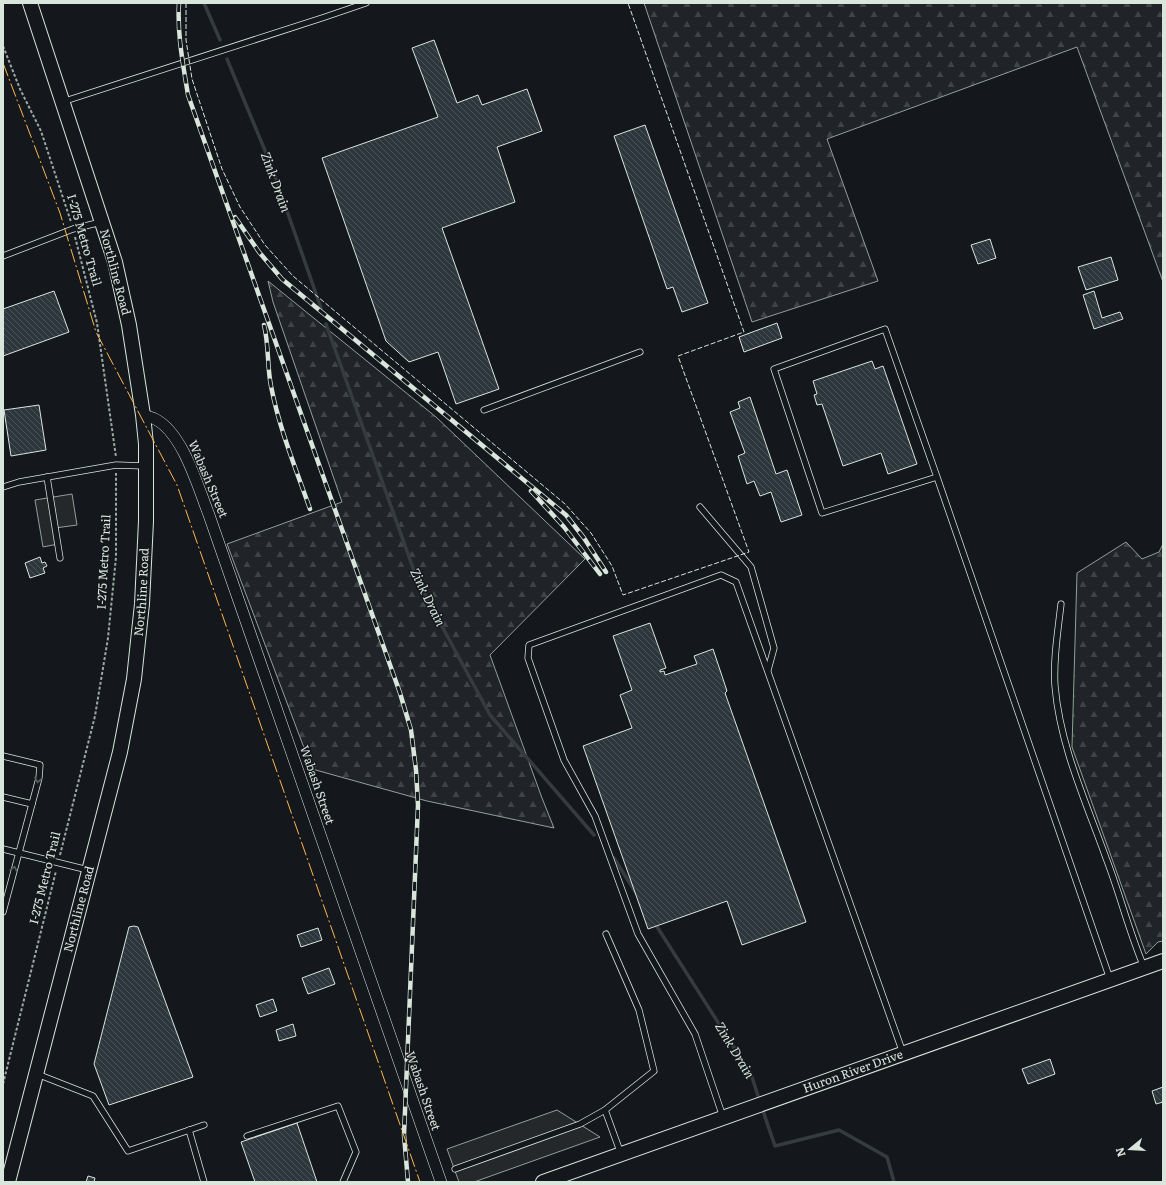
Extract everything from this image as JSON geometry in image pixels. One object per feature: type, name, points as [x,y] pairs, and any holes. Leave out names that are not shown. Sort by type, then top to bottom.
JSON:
[{"type":"street","name":"Northline Road","points":[[6,1181],[90,870],[120,752],[134,678],[142,604],[144,566],[146,444],[137,371],[127,318],[115,262],[30,3]]},
{"type":"street","name":"Wabash Street","points":[[143,415],[155,419],[168,429],[182,448],[209,515],[441,1182]]},
{"type":"street","name":"Huron River Drive","points":[[548,1181],[723,1117],[1163,961]]},
{"type":"lane","points":[[62,102],[366,3]]},
{"type":"lane","points":[[3,256],[73,229],[101,222]]},
{"type":"lane","points":[[937,477],[822,513],[774,369],[885,329],[937,477],[1110,980]]},
{"type":"lane","points":[[484,410],[640,352]]},
{"type":"lane","points":[[3,487],[19,482],[116,465],[146,466]]},
{"type":"lane","points":[[47,477],[60,558]]},
{"type":"lane","points":[[700,507],[751,567],[774,648],[767,671]]},
{"type":"lane","points":[[723,1117],[695,1034],[638,934],[595,816],[564,760],[528,658],[529,645],[721,575],[736,582],[903,1053]]},
{"type":"lane","points":[[1061,604],[1056,650],[1055,686],[1065,743],[1144,968]]},
{"type":"lane","points":[[3,756],[40,765],[39,778],[4,902],[3,912]]},
{"type":"lane","points":[[3,797],[32,804]]},
{"type":"lane","points":[[3,849],[90,870]]},
{"type":"lane","points":[[454,1169],[580,1124],[605,1110],[654,1071],[639,1010],[606,934]]},
{"type":"lane","points":[[36,1073],[92,1096],[128,1152],[204,1125]]},
{"type":"lane","points":[[247,1136],[338,1106],[356,1152],[343,1182]]},
{"type":"lane","points":[[605,1110],[621,1154]]},
{"type":"lane","points":[[189,1130],[204,1182]]},
{"type":"path","name":"I-275 Metro Trail","points":[[3,46],[20,89],[40,131],[73,229],[97,323],[116,454],[116,557],[108,638],[95,716],[3,1084]]},
{"type":"green space","points":[[644,3],[1163,3],[1163,282],[1077,47],[827,139],[878,281],[752,322]]},
{"type":"green space","points":[[268,281],[436,417],[585,559],[490,655],[554,828],[427,801],[312,769],[227,544],[342,502],[273,302]]},
{"type":"green space","points":[[1126,542],[1142,559],[1159,552],[1163,544],[1163,941],[1158,942],[1146,954],[1072,747],[1077,573]]},
{"type":"shaded area","points":[[72,494],[77,525],[55,528],[58,544],[43,547],[35,500]]},
{"type":"shaded area","points":[[557,1110],[600,1137],[474,1182],[459,1182],[447,1149]]},
{"type":"building","points":[[434,40],[457,103],[478,95],[482,105],[527,89],[542,131],[497,147],[515,202],[442,228],[499,389],[456,404],[438,352],[409,362],[386,341],[322,158],[438,117],[412,48]]},
{"type":"building","points":[[645,125],[708,303],[682,312],[673,287],[667,289],[614,136]]},
{"type":"building","points":[[990,239],[996,258],[978,264],[971,245]]},
{"type":"building","points":[[1111,257],[1118,280],[1086,290],[1078,267]]},
{"type":"building","points":[[54,291],[69,332],[3,356],[3,309]]},
{"type":"building","points":[[1094,291],[1102,318],[1120,312],[1123,319],[1094,329],[1083,295]]},
{"type":"building","points":[[777,323],[782,338],[744,352],[739,337]]},
{"type":"building","points":[[872,361],[875,369],[883,366],[917,464],[888,474],[881,453],[843,466],[822,404],[817,405],[814,395],[817,394],[813,381]]},
{"type":"building","points":[[750,397],[776,474],[787,470],[802,515],[781,522],[771,492],[760,496],[754,481],[747,484],[738,456],[745,453],[730,412],[740,408],[738,402]]},
{"type":"building","points":[[39,405],[46,450],[11,456],[4,410]]},
{"type":"building","points":[[40,557],[42,563],[45,562],[47,566],[43,568],[45,573],[30,578],[25,563]]},
{"type":"building","points":[[650,623],[666,668],[660,670],[660,672],[664,671],[665,675],[697,664],[694,656],[713,649],[727,691],[725,693],[806,922],[742,945],[727,901],[648,929],[583,746],[632,728],[620,695],[632,690],[613,636]]},
{"type":"building","points":[[129,927],[138,927],[193,1077],[109,1105],[94,1064]]},
{"type":"building","points":[[318,928],[322,940],[301,947],[297,935]]},
{"type":"building","points":[[329,968],[335,984],[308,994],[302,978]]},
{"type":"building","points":[[273,999],[277,1011],[260,1017],[256,1005]]},
{"type":"building","points":[[293,1024],[296,1036],[279,1041],[276,1030]]},
{"type":"building","points":[[1050,1059],[1055,1074],[1028,1084],[1022,1069]]},
{"type":"building","points":[[1163,1087],[1163,1102],[1156,1104],[1152,1091]]},
{"type":"building","points":[[297,1123],[317,1182],[255,1182],[241,1142]]},
{"type":"building","points":[[88,1176],[95,1178],[94,1182],[86,1182]]},
{"type":"waterway","name":"Zink Drain","points":[[204,3],[220,40]]},
{"type":"waterway","name":"Zink Drain","points":[[227,59],[271,165],[321,308]]},
{"type":"waterway","name":"Zink Drain","points":[[326,324],[418,582],[490,715],[594,835]]},
{"type":"waterway","name":"Zink Drain","points":[[614,858],[636,893]]},
{"type":"waterway","name":"Zink Drain","points":[[654,922],[751,1074],[760,1102]]},
{"type":"waterway","name":"Zink Drain","points":[[762,1108],[775,1146],[839,1130],[887,1157],[894,1182]]},
{"type":"railway","points":[[179,3],[182,60],[188,95],[400,693],[411,730],[416,770],[418,805],[404,1135],[408,1182]]},
{"type":"railway","points":[[235,217],[259,252],[282,279],[566,515],[584,538],[606,572]]},
{"type":"railway","points":[[264,325],[274,402],[288,448],[310,509]]},
{"type":"railway","points":[[531,491],[564,527],[600,574]]},
{"type":"fence","points":[[186,3],[186,40],[192,79],[222,169],[240,207],[265,245],[293,276],[565,504],[591,533],[612,566],[623,595],[749,552],[678,356],[744,332],[628,3]]},
{"type":"power","points":[[3,63],[60,213],[96,332],[177,485],[420,1182]]}]
